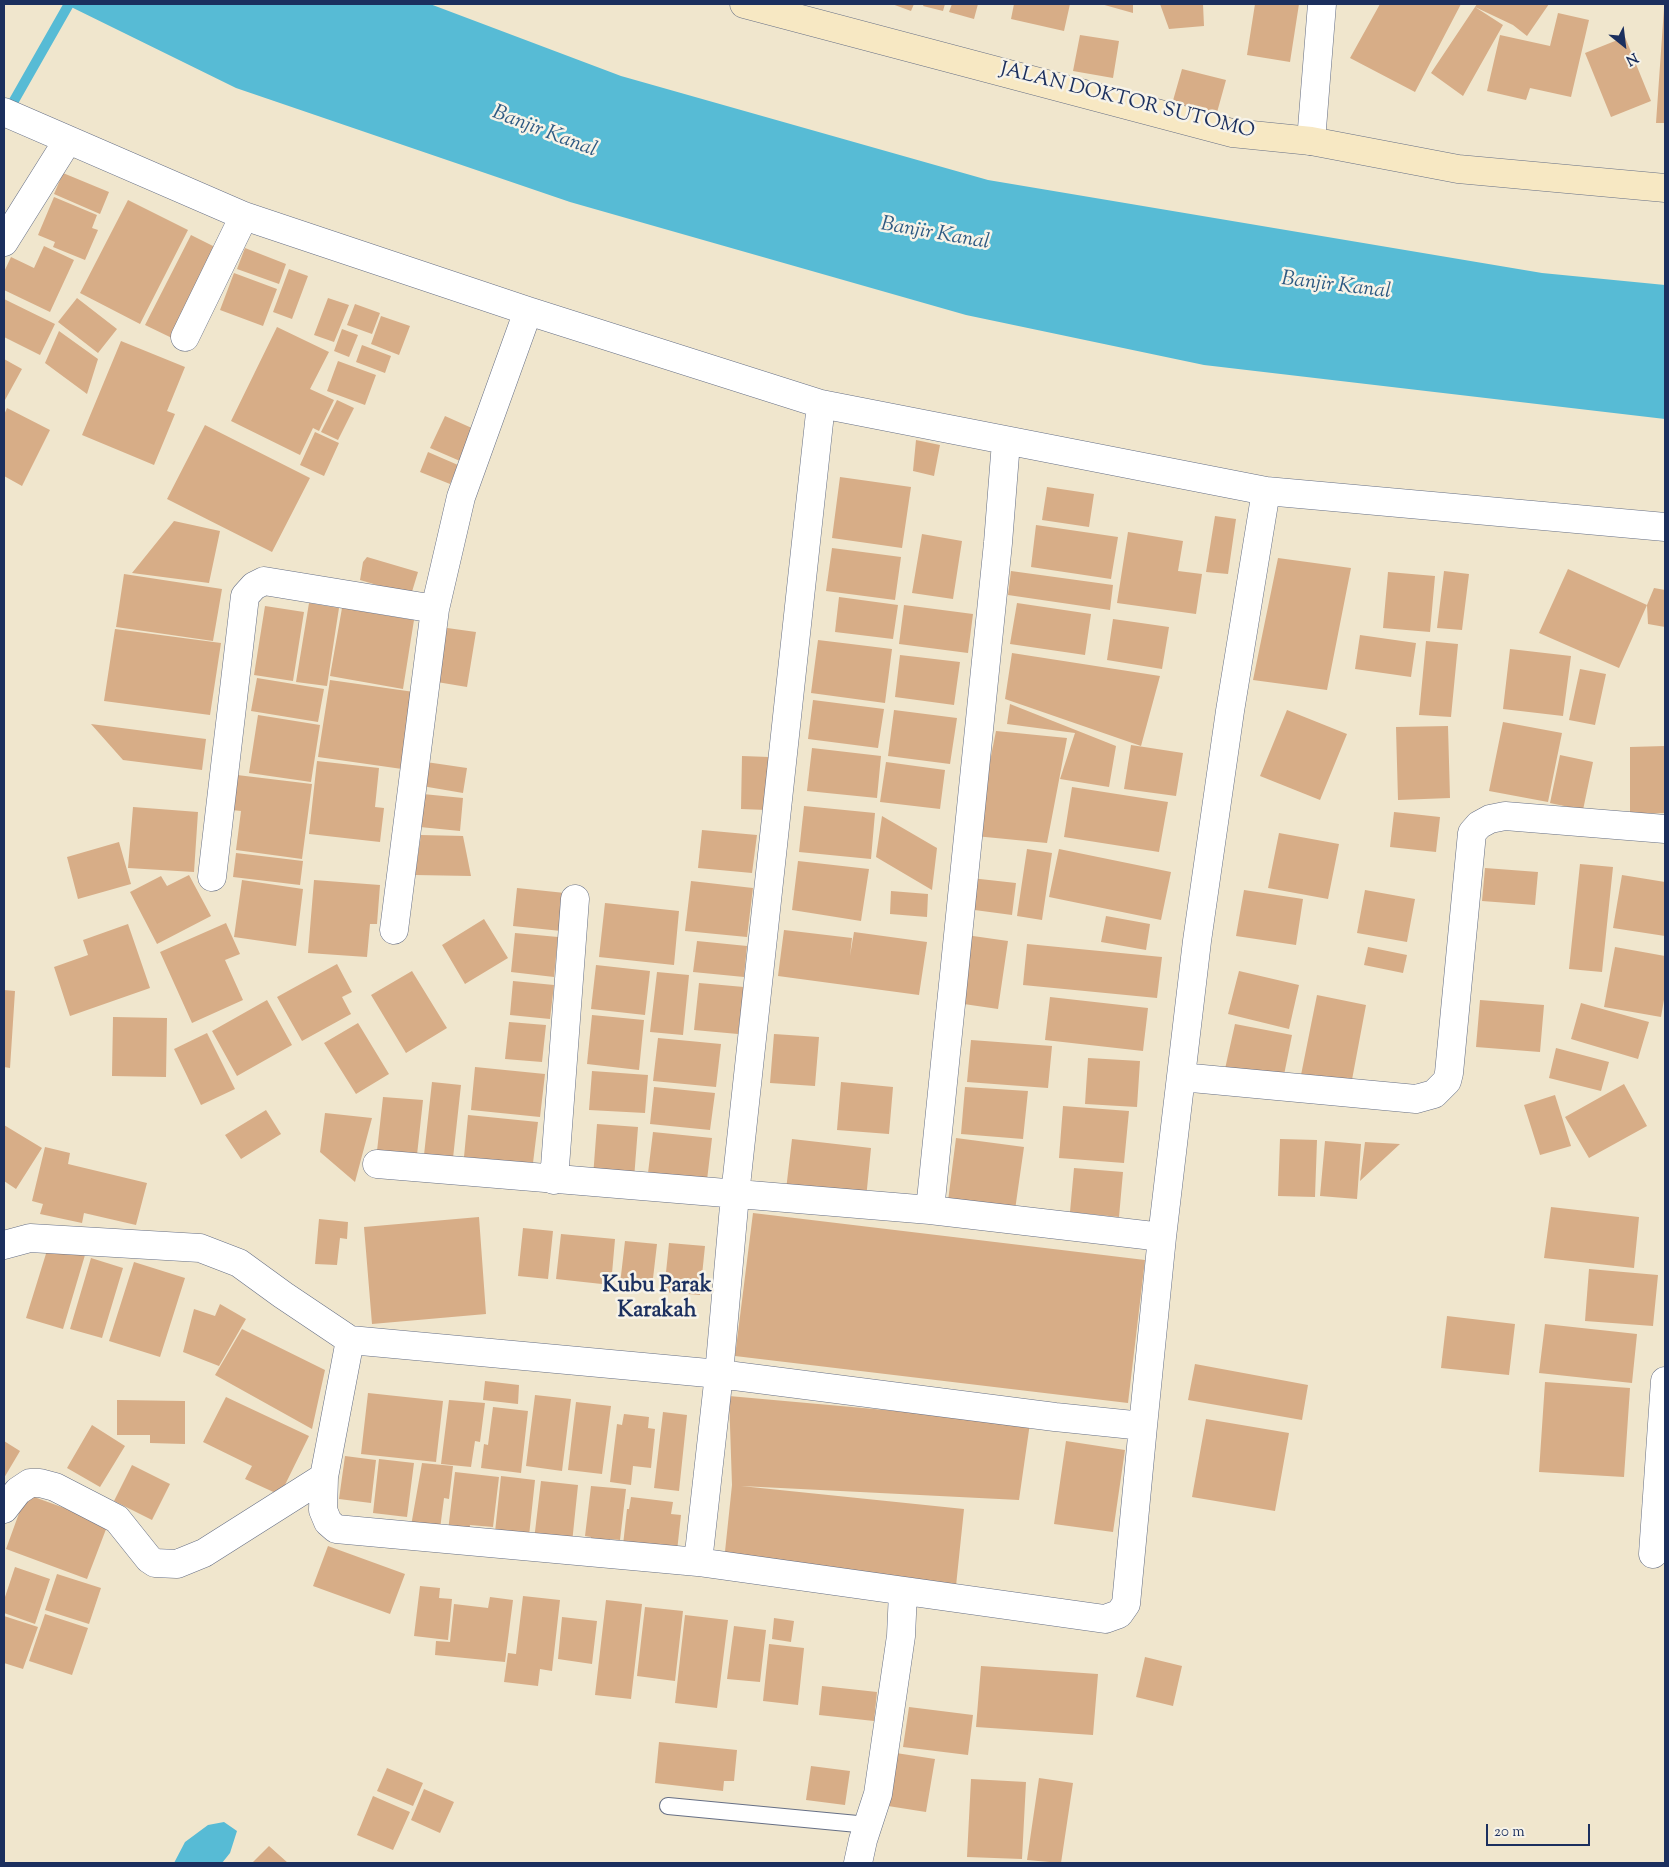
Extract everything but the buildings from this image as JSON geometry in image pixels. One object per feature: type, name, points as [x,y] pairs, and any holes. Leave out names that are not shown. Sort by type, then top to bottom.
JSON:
[{"type":"street","name":"JALAN DOKTOR SUTOMO","points":[[744,4],[1232,133],[1311,141],[1458,169],[1665,188]]},
{"type":"street","points":[[1311,141],[1322,4]]},
{"type":"street","points":[[4,112],[244,216],[528,311],[821,404],[1266,492],[1665,527]]},
{"type":"street","points":[[4,242],[62,138]]},
{"type":"street","points":[[185,337],[244,216]]},
{"type":"street","points":[[394,930],[435,609],[461,497],[528,311]]},
{"type":"street","points":[[698,1562],[719,1374],[735,1195],[821,404]]},
{"type":"street","points":[[930,1210],[998,543],[1006,442]]},
{"type":"street","points":[[350,1340],[324,1477],[323,1510],[328,1522],[336,1529],[698,1562],[1105,1619],[1120,1614],[1126,1604],[1162,1237],[1197,941],[1230,711],[1266,492]]},
{"type":"street","points":[[212,877],[245,596],[254,586],[264,581],[435,609]]},
{"type":"street","points":[[1181,1077],[1416,1099],[1434,1094],[1447,1081],[1449,1073],[1472,833],[1479,825],[1490,819],[1504,816],[1665,829]]},
{"type":"street","points":[[554,1180],[575,898]]},
{"type":"street","points":[[377,1164],[930,1210],[1162,1237]]},
{"type":"street","points":[[4,1245],[30,1238],[200,1248],[239,1263],[350,1340],[719,1374],[1055,1417],[1143,1426]]},
{"type":"street","points":[[1653,1554],[1665,1381]]},
{"type":"street","points":[[4,1509],[18,1490],[30,1483],[55,1487],[117,1518],[149,1559],[155,1563],[177,1564],[204,1553],[324,1477]]},
{"type":"street","points":[[858,1863],[878,1794],[901,1636],[903,1592]]},
{"type":"lane","points":[[668,1806],[868,1825]]},
{"type":"water","name":"Banjir Kanal","points":[[65,4],[430,4],[621,76],[988,180],[1542,273],[1665,285],[1665,419],[1204,365],[966,315],[570,202],[236,88]]},
{"type":"water","points":[[224,1822],[237,1831],[230,1853],[222,1863],[174,1863],[185,1842],[208,1825]]},
{"type":"waterway","points":[[7,113],[69,4]]},
{"type":"district","name":"Kubu Parak Karakah","points":[[657,1300]]}]
